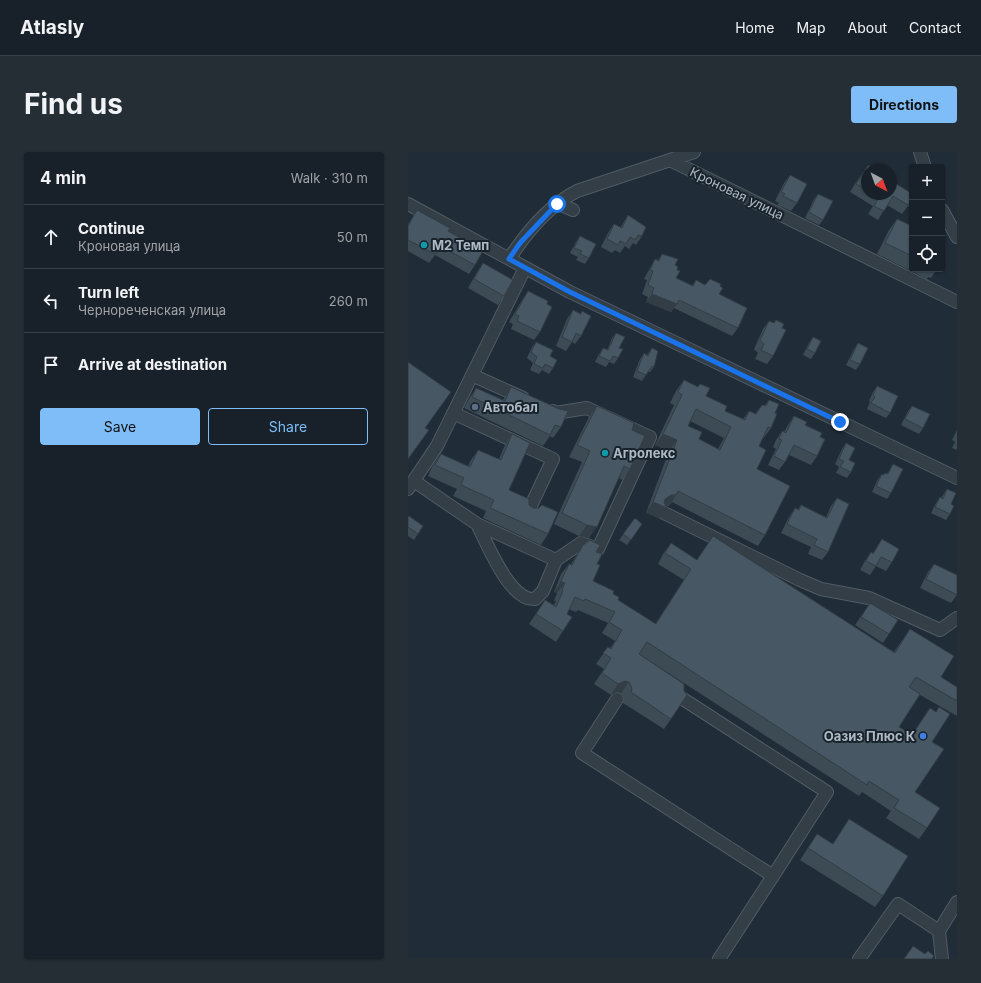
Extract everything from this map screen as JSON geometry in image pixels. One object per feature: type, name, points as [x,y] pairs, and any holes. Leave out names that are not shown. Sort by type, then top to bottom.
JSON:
[{"type":"street","points":[[509,259],[520,243],[577,191],[694,152]]},
{"type":"street","points":[[920,152],[924,164]]},
{"type":"street","name":"Кроновая улица","points":[[670,160],[957,302]]},
{"type":"street","points":[[408,204],[570,292],[957,478]]},
{"type":"street","points":[[555,210],[573,210]]},
{"type":"street","points":[[945,216],[957,238]]},
{"type":"street","points":[[525,268],[437,446],[411,485],[477,524],[556,560]]},
{"type":"street","points":[[472,375],[555,413],[587,408],[650,437],[598,550],[581,543],[556,560],[543,591],[535,598],[525,598],[516,591],[497,562],[477,524]]},
{"type":"street","points":[[453,413],[553,459],[528,512]]},
{"type":"street","points":[[664,513],[821,589],[869,598],[940,630],[957,618]]},
{"type":"street","points":[[617,699],[582,753],[773,876]]},
{"type":"street","points":[[683,699],[827,792],[719,959]]},
{"type":"street","points":[[942,959],[939,931],[957,902]]},
{"type":"street","points":[[859,959],[898,904],[939,931]]},
{"type":"building","points":[[790,175],[807,184],[797,203],[783,196],[785,194],[781,192]]},
{"type":"building","points":[[861,176],[861,187],[856,184]]},
{"type":"building","points":[[897,184],[909,192],[908,205],[897,198]]},
{"type":"building","points":[[818,194],[833,201],[823,220],[809,212]]},
{"type":"building","points":[[877,200],[891,200],[884,211],[874,206]]},
{"type":"building","points":[[417,210],[450,228],[448,231],[483,251],[475,265],[440,246],[435,254],[408,240],[408,226]]},
{"type":"building","points":[[628,215],[646,227],[642,236],[638,235],[635,240],[630,237],[626,244],[620,241],[618,245],[607,239],[614,224],[622,228]]},
{"type":"building","points":[[897,219],[909,225],[909,255],[885,243]]},
{"type":"building","points":[[580,236],[596,244],[589,258],[580,254],[582,251],[574,248]]},
{"type":"building","points":[[662,254],[678,259],[675,265],[678,267],[677,270],[680,271],[676,278],[693,286],[696,280],[705,285],[710,279],[721,284],[720,286],[723,288],[719,294],[747,308],[738,328],[679,300],[677,304],[652,294],[654,288],[648,285],[653,271],[650,270],[655,259],[659,261]]},
{"type":"building","points":[[483,263],[513,280],[504,296],[474,279]]},
{"type":"building","points":[[528,291],[548,301],[547,304],[552,307],[540,332],[517,321],[519,316],[515,314]]},
{"type":"building","points":[[573,310],[581,314],[582,311],[591,316],[581,336],[576,333],[572,342],[562,337]]},
{"type":"building","points":[[776,320],[784,324],[782,328],[786,330],[773,356],[761,350],[764,344],[760,340],[769,321],[774,323]]},
{"type":"building","points":[[616,333],[625,337],[619,348],[623,349],[618,358],[613,356],[610,361],[599,356],[603,348],[608,350]]},
{"type":"building","points":[[813,337],[821,341],[815,353],[807,349]]},
{"type":"building","points":[[536,342],[553,350],[550,356],[557,360],[553,368],[545,364],[543,368],[534,364],[537,357],[531,352]]},
{"type":"building","points":[[858,343],[868,348],[860,364],[850,360]]},
{"type":"building","points":[[652,348],[658,351],[654,367],[652,366],[646,375],[637,371],[644,353],[648,356]]},
{"type":"building","points":[[408,362],[451,392],[425,428],[429,430],[408,459]]},
{"type":"building","points":[[684,380],[698,387],[700,384],[710,388],[706,396],[727,406],[725,411],[745,420],[749,411],[756,414],[762,405],[766,406],[769,400],[779,404],[775,413],[777,414],[771,428],[768,427],[759,446],[766,450],[757,469],[790,486],[765,535],[678,491],[676,495],[671,495],[665,499],[664,503],[667,508],[653,502],[677,440],[663,434],[682,395],[678,392]],"holes":[[[696,409],[731,427],[720,450],[699,439],[702,432],[688,426]]]},
{"type":"building","points":[[877,386],[898,396],[890,413],[871,403],[875,397],[873,396]]},
{"type":"building","points":[[511,387],[559,409],[568,411],[561,427],[555,425],[550,435],[472,397],[476,388],[505,401]]},
{"type":"building","points":[[597,406],[634,423],[632,430],[645,436],[630,469],[624,466],[597,527],[587,525],[562,513],[590,451],[577,445]]},
{"type":"building","points":[[912,406],[930,414],[923,428],[905,419]]},
{"type":"building","points":[[794,416],[807,422],[805,425],[822,433],[820,437],[825,439],[817,456],[794,445],[785,462],[774,456],[782,440],[779,439],[782,431],[786,433]]},
{"type":"building","points":[[512,434],[530,443],[509,490],[529,499],[529,505],[533,508],[539,508],[542,505],[558,512],[548,534],[490,508],[494,500],[461,485],[464,478],[435,465],[441,454],[470,467],[478,450],[501,460]]},
{"type":"building","points":[[846,443],[855,448],[849,460],[855,463],[851,472],[840,467],[844,461],[839,459]]},
{"type":"building","points":[[893,464],[903,469],[891,493],[876,486],[882,474],[888,474]]},
{"type":"building","points":[[947,489],[956,493],[951,504],[954,506],[950,514],[935,507],[940,497],[943,499]]},
{"type":"building","points":[[837,498],[849,504],[828,552],[814,545],[817,539],[787,524],[795,508],[799,510],[801,505],[827,518]]},
{"type":"building","points":[[409,516],[423,526],[418,534],[408,527]]},
{"type":"building","points":[[635,518],[642,524],[631,540],[623,534]]},
{"type":"building","points":[[713,536],[895,653],[910,629],[954,656],[941,677],[957,687],[957,701],[916,677],[909,687],[920,694],[899,727],[912,735],[930,708],[936,712],[939,707],[950,714],[932,742],[944,749],[915,792],[940,808],[927,828],[894,808],[899,800],[869,781],[867,785],[647,642],[639,654],[684,684],[684,691],[687,695],[671,719],[631,692],[632,688],[629,682],[625,681],[618,684],[602,673],[611,658],[603,653],[608,647],[611,649],[622,630],[609,622],[615,612],[585,599],[584,601],[575,597],[567,614],[572,617],[563,631],[536,614],[545,600],[556,607],[565,583],[561,581],[569,564],[572,565],[583,545],[590,540],[600,545],[596,552],[602,554],[597,564],[600,565],[593,581],[614,591],[613,594],[619,597],[618,600],[656,624],[691,569],[665,553],[671,543],[697,560]]},
{"type":"building","points":[[882,539],[899,549],[892,562],[881,557],[876,566],[866,561],[871,552],[873,554]]},
{"type":"building","points":[[934,564],[957,575],[957,595],[926,579]]},
{"type":"building","points":[[870,603],[898,620],[889,634],[861,617]]},
{"type":"building","points":[[849,819],[908,856],[883,896],[808,848],[817,834],[833,844]]},
{"type":"building","points":[[913,946],[925,954],[928,951],[934,956],[932,958],[933,959],[904,959]]},
{"type":"place","name":"М2 Темп","points":[[424,245]]},
{"type":"place","name":"Автобал","points":[[475,407]]},
{"type":"place","name":"Агролекс","points":[[605,453]]},
{"type":"place","name":"Оазиз Плюс К","points":[[923,736]]},
{"type":"route","points":[[557,204],[529,232],[509,259],[570,292],[840,422]]}]
